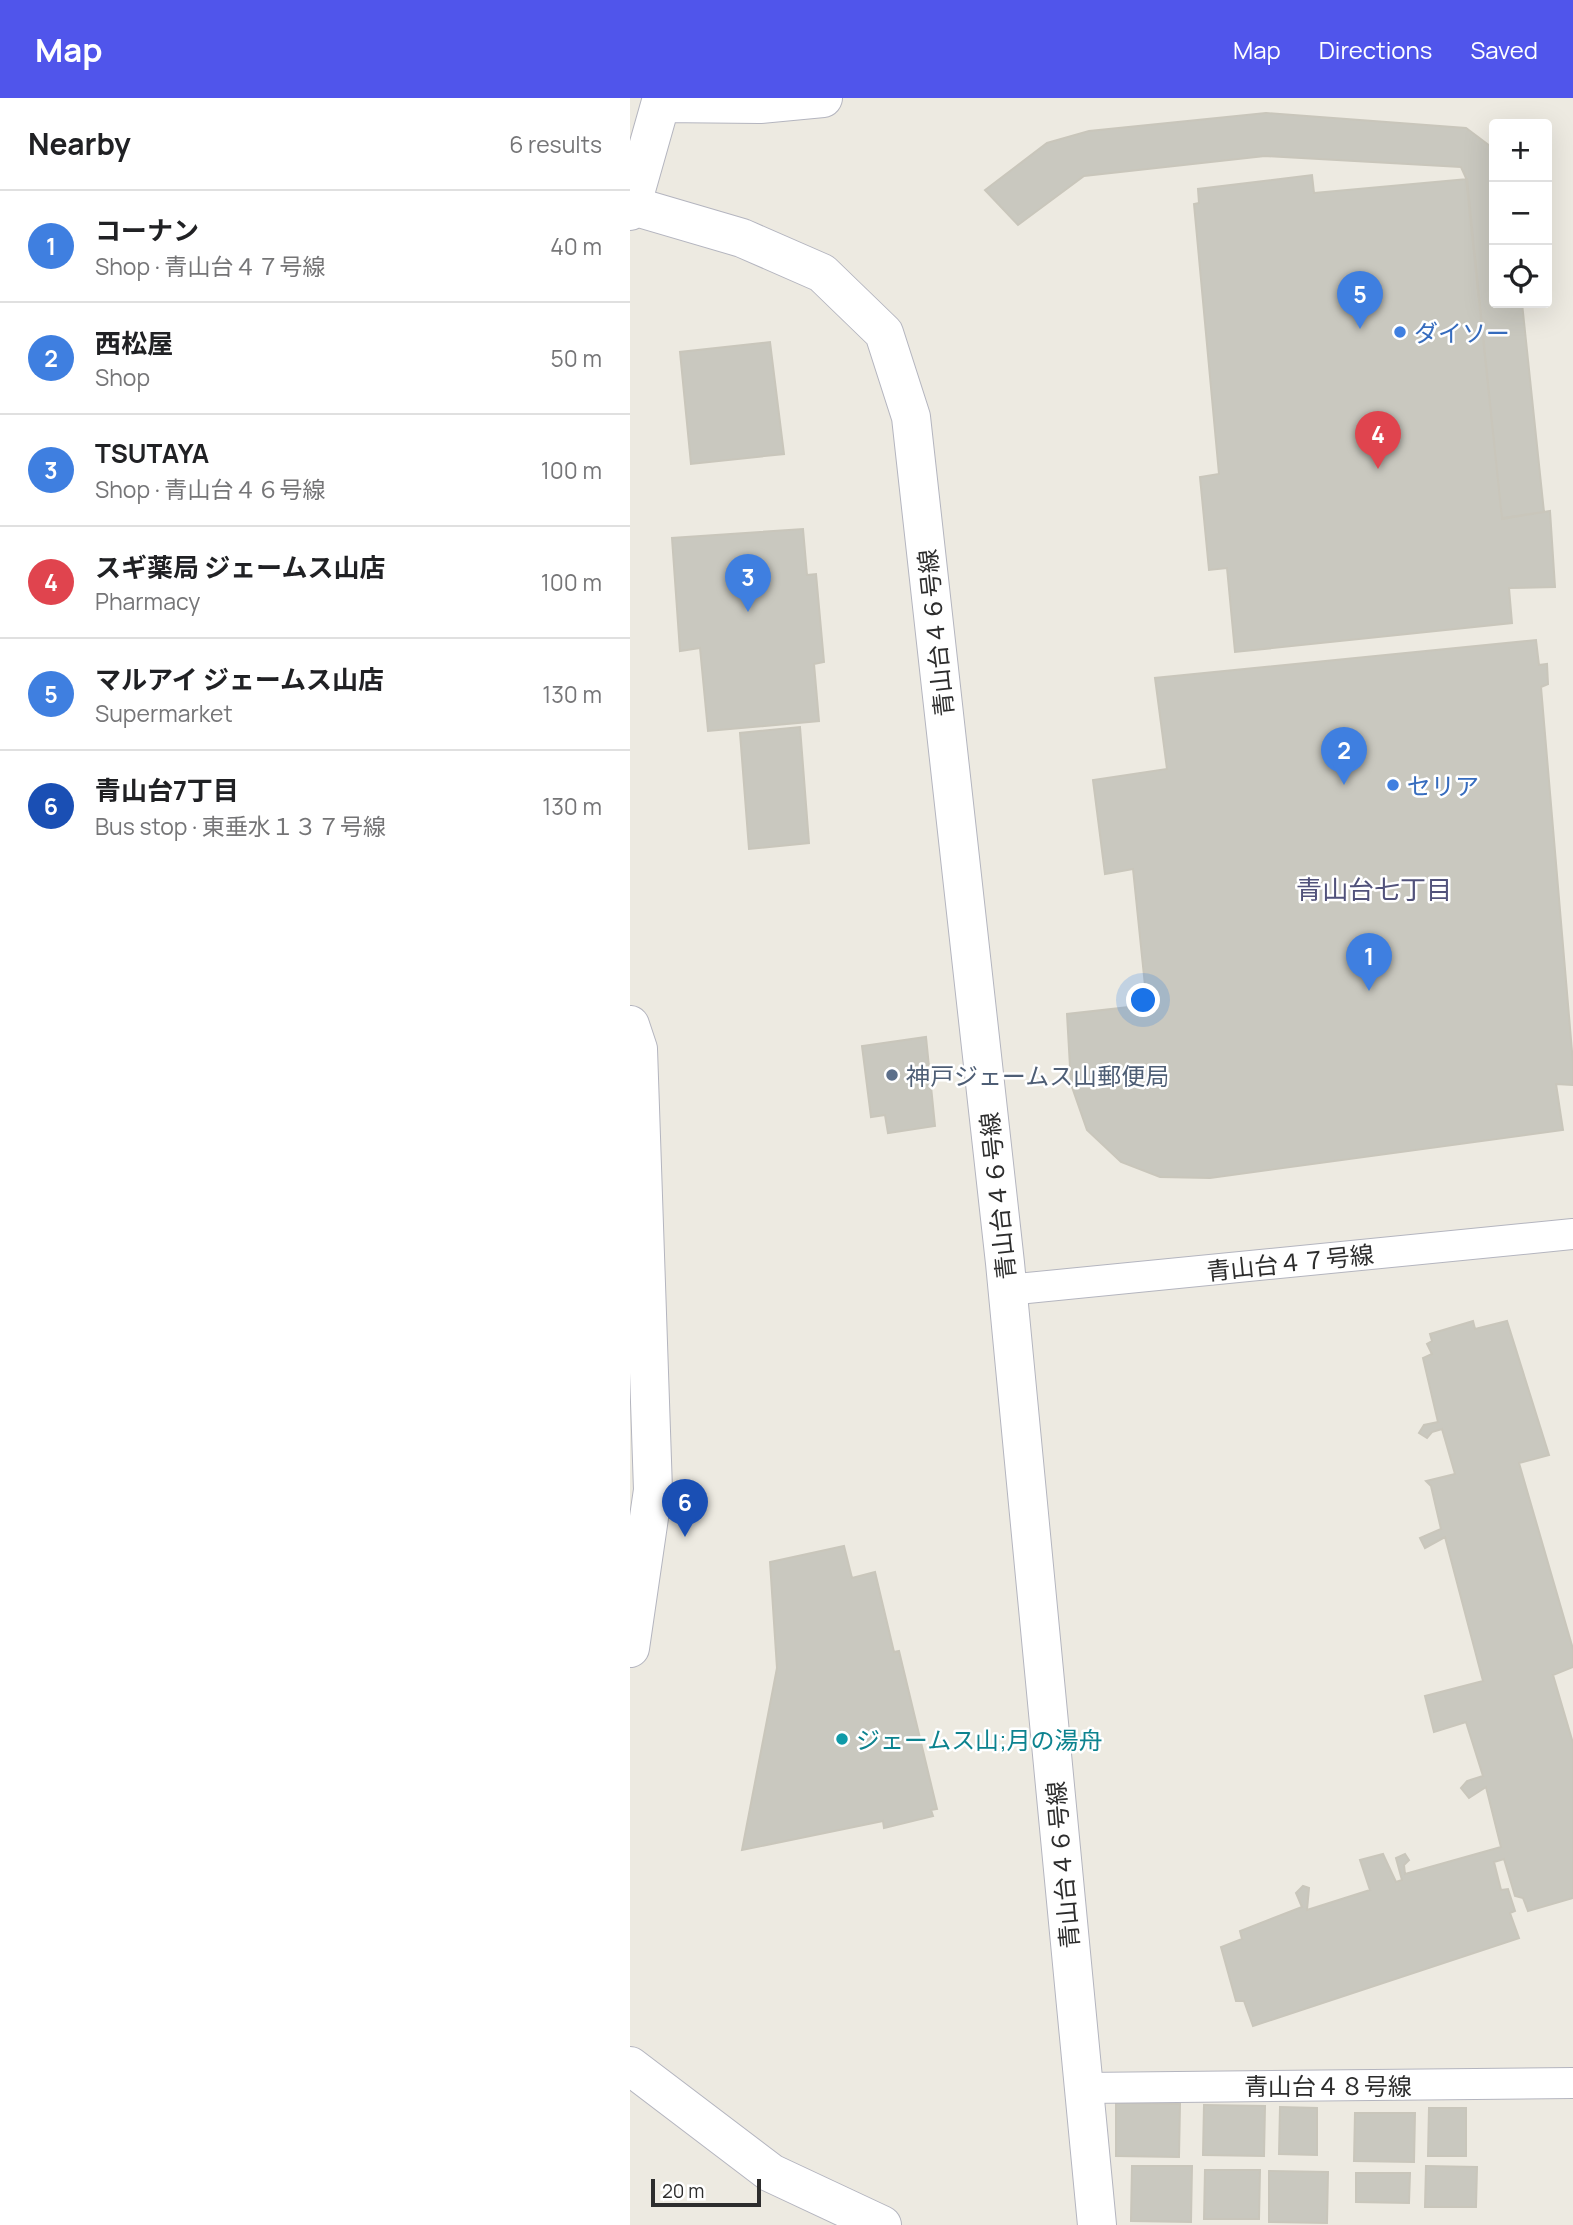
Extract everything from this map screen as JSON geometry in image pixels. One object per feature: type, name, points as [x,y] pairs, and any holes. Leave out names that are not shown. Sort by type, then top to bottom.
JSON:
[{"type":"street","points":[[631,208],[662,100],[760,104],[822,98]]},
{"type":"street","name":"青山台４６号線","points":[[631,208],[742,238],[822,273],[884,333],[911,417],[1007,1290],[1097,2225]]},
{"type":"street","points":[[630,1025],[638,1049],[653,1490],[630,1648]]},
{"type":"street","name":"青山台４７号線","points":[[1007,1290],[1573,1234]]},
{"type":"street","points":[[630,2066],[771,2174],[882,2225]]},
{"type":"street","name":"青山台４８号線","points":[[1083,2088],[1573,2083]]},
{"type":"building","points":[[1266,113],[1466,128],[1489,145],[1489,308],[1523,308],[1544,512],[1502,518],[1466,178],[1461,167],[1265,156],[1084,176],[1018,225],[985,190],[1047,143],[1089,131]]},
{"type":"building","points":[[1312,175],[1314,193],[1467,179],[1502,519],[1550,511],[1555,587],[1509,588],[1512,623],[1235,652],[1227,568],[1209,570],[1200,477],[1219,474],[1194,204],[1199,203],[1198,189]]},
{"type":"building","points":[[770,342],[784,454],[691,464],[680,352]]},
{"type":"building","points":[[803,529],[807,575],[816,574],[824,662],[814,664],[819,721],[708,731],[700,648],[680,651],[672,538]]},
{"type":"building","points":[[1536,640],[1539,665],[1547,664],[1548,684],[1541,687],[1573,1063],[1573,1085],[1556,1084],[1563,1130],[1210,1178],[1160,1177],[1121,1162],[1087,1130],[1071,1084],[1067,1014],[1147,1005],[1133,869],[1105,874],[1093,780],[1167,769],[1155,678]]},
{"type":"building","points":[[800,727],[809,843],[749,849],[740,733]]},
{"type":"building","points":[[926,1037],[935,1126],[888,1133],[885,1115],[871,1117],[862,1046]]},
{"type":"building","points":[[1473,1321],[1475,1329],[1507,1321],[1549,1455],[1519,1463],[1573,1649],[1573,1667],[1553,1675],[1573,1743],[1573,1898],[1528,1911],[1523,1898],[1515,1896],[1504,1859],[1494,1862],[1501,1890],[1508,1889],[1515,1911],[1510,1913],[1519,1938],[1253,2026],[1244,2001],[1236,2001],[1221,1947],[1242,1939],[1240,1931],[1302,1907],[1296,1893],[1303,1886],[1309,1888],[1307,1910],[1370,1890],[1360,1860],[1383,1854],[1396,1882],[1402,1880],[1396,1858],[1405,1854],[1409,1860],[1404,1865],[1405,1874],[1501,1847],[1486,1787],[1469,1798],[1461,1788],[1467,1781],[1483,1776],[1466,1722],[1434,1732],[1425,1696],[1483,1681],[1445,1537],[1425,1548],[1420,1538],[1441,1529],[1431,1486],[1426,1481],[1455,1474],[1442,1429],[1432,1432],[1427,1438],[1419,1433],[1424,1425],[1438,1422],[1423,1358],[1432,1354],[1427,1344],[1432,1341],[1430,1334]]},
{"type":"building","name":"ジェームス山;月の湯舟","points":[[844,1546],[852,1578],[875,1572],[894,1652],[899,1651],[937,1809],[931,1810],[933,1816],[884,1828],[883,1821],[742,1850],[777,1668],[770,1562]]},
{"type":"building","points":[[1116,2103],[1180,2104],[1179,2157],[1116,2156]]},
{"type":"building","points":[[1204,2105],[1265,2106],[1264,2156],[1203,2155]]},
{"type":"building","points":[[1280,2107],[1317,2108],[1317,2155],[1279,2154]]},
{"type":"building","points":[[1429,2108],[1466,2108],[1466,2156],[1428,2156]]},
{"type":"building","points":[[1355,2113],[1415,2113],[1414,2162],[1354,2161]]},
{"type":"building","points":[[1132,2166],[1192,2166],[1191,2222],[1131,2221]]},
{"type":"building","points":[[1426,2166],[1477,2167],[1476,2207],[1425,2207]]},
{"type":"building","points":[[1205,2170],[1260,2170],[1259,2219],[1204,2219]]},
{"type":"building","points":[[1269,2171],[1328,2172],[1327,2223],[1269,2222]]},
{"type":"building","points":[[1356,2173],[1410,2173],[1409,2203],[1356,2202]]},
{"type":"place","name":"マルアイ ジェームス山店","points":[[1360,329]]},
{"type":"place","name":"ダイソー","points":[[1400,332]]},
{"type":"place","name":"スギ薬局 ジェームス山店","points":[[1378,469]]},
{"type":"place","name":"TSUTAYA","points":[[748,612]]},
{"type":"place","name":"西松屋","points":[[1344,785]]},
{"type":"place","name":"セリア","points":[[1393,785]]},
{"type":"place","name":"コーナン","points":[[1369,991]]},
{"type":"place","name":"神戸ジェームス山郵便局","points":[[892,1075]]},
{"type":"place","name":"青山台7丁目","points":[[685,1537]]},
{"type":"place","name":"ジェームス山;月の湯舟","points":[[842,1739]]},
{"type":"district","name":"青山台七丁目","points":[[1374,889]]}]
